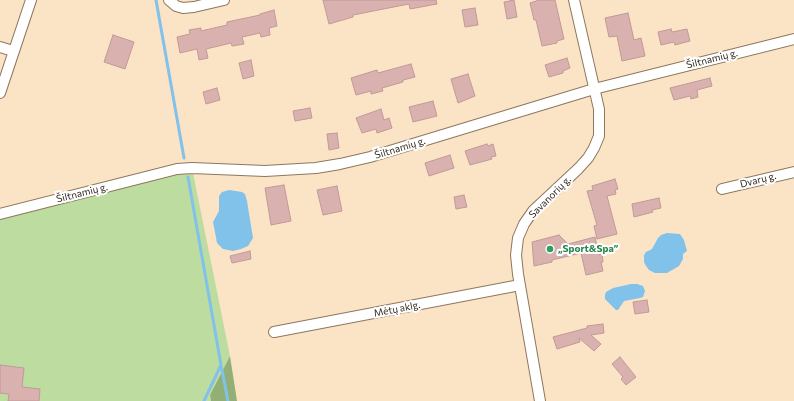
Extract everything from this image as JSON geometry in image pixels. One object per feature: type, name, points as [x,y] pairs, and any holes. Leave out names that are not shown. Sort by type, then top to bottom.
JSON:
[{"type":"street","points":[[0,93],[31,0]]},
{"type":"street","points":[[169,0],[176,6],[183,8],[224,0]]},
{"type":"street","name":"Savanorių g.","points":[[540,401],[520,285],[516,255],[518,238],[524,224],[533,211],[588,158],[599,136],[599,109],[574,0]]},
{"type":"street","name":"Šiltnamių g.","points":[[0,214],[177,170],[192,168],[265,171],[316,168],[340,164],[370,157],[594,89],[794,39]]},
{"type":"street","points":[[0,47],[14,51]]},
{"type":"street","name":"Dvarų g.","points":[[722,189],[794,172]]},
{"type":"street","name":"Mėtų aklg.","points":[[274,332],[520,285]]},
{"type":"green space","points":[[192,168],[230,356],[210,395],[211,401],[0,401],[0,214]]},
{"type":"green space","points":[[230,356],[237,401],[211,401],[210,395]]},
{"type":"water","points":[[229,190],[242,192],[245,194],[253,238],[248,246],[233,251],[223,249],[217,243],[213,222],[219,211],[219,196],[222,192]]},
{"type":"water","points":[[667,233],[680,234],[684,240],[687,251],[683,254],[683,259],[679,266],[667,273],[655,273],[649,270],[646,266],[644,262],[644,255],[652,249],[661,235]]},
{"type":"water","points":[[631,284],[643,286],[645,291],[643,297],[624,301],[618,310],[616,310],[605,299],[606,292],[613,288]]},
{"type":"building","points":[[323,0],[436,0],[437,4],[410,9],[409,4],[353,15],[353,17],[329,24]]},
{"type":"building","points":[[514,0],[517,17],[507,19],[504,2]]},
{"type":"building","points":[[539,0],[555,0],[564,39],[557,41],[557,43],[542,46],[536,20],[534,20],[530,3]]},
{"type":"building","points":[[475,8],[478,25],[465,27],[462,10]]},
{"type":"building","points":[[274,10],[277,26],[269,28],[270,35],[261,37],[260,33],[242,37],[244,44],[232,46],[231,43],[206,49],[208,58],[199,60],[197,49],[180,53],[177,37],[190,34],[189,30],[201,28],[201,31],[227,25],[227,22],[260,15]]},
{"type":"building","points":[[628,13],[634,40],[641,38],[645,56],[622,61],[617,36],[609,37],[605,18]]},
{"type":"building","points":[[671,29],[672,32],[687,29],[690,41],[675,45],[674,42],[661,45],[658,32]]},
{"type":"building","points":[[113,35],[134,42],[125,69],[104,62]]},
{"type":"building","points":[[567,58],[570,68],[563,71],[563,73],[549,77],[545,65]]},
{"type":"building","points":[[251,60],[254,76],[243,79],[239,63]]},
{"type":"building","points":[[411,64],[415,77],[382,88],[383,91],[371,94],[371,91],[356,95],[351,78],[377,70],[378,73]]},
{"type":"building","points":[[468,74],[475,96],[458,103],[451,79]]},
{"type":"building","points":[[710,78],[712,86],[697,90],[698,97],[691,99],[690,96],[674,100],[670,88]]},
{"type":"building","points":[[217,88],[220,100],[206,104],[203,92]]},
{"type":"building","points":[[433,101],[437,116],[413,122],[409,107]]},
{"type":"building","points":[[310,108],[312,118],[295,121],[293,111]]},
{"type":"building","points":[[381,109],[384,120],[389,118],[392,128],[377,133],[376,129],[362,133],[356,118]]},
{"type":"building","points":[[337,133],[339,148],[329,150],[327,134]]},
{"type":"building","points":[[487,144],[488,146],[493,144],[496,156],[491,157],[492,159],[470,165],[465,151]]},
{"type":"building","points":[[450,155],[454,168],[429,176],[425,163]]},
{"type":"building","points":[[615,179],[618,189],[615,190],[616,194],[607,196],[617,234],[597,239],[594,226],[597,225],[587,191],[593,190],[592,186]]},
{"type":"building","points":[[284,185],[291,221],[271,225],[265,188]]},
{"type":"building","points":[[337,186],[342,211],[323,215],[317,190]]},
{"type":"building","points":[[464,195],[467,207],[456,209],[454,197]]},
{"type":"building","points":[[659,198],[661,208],[652,210],[653,212],[634,217],[632,204]]},
{"type":"building","points":[[559,235],[568,244],[595,237],[599,255],[602,254],[603,262],[601,262],[603,271],[586,275],[581,253],[534,266],[532,242]]},
{"type":"building","points":[[250,251],[251,259],[232,263],[230,256]]},
{"type":"building","points":[[647,300],[649,312],[635,314],[633,302]]},
{"type":"building","points":[[603,324],[604,333],[591,335],[601,344],[594,351],[579,338],[580,342],[557,349],[553,337],[587,328],[587,326]]},
{"type":"building","points":[[620,357],[636,377],[626,385],[621,379],[623,377],[612,364]]},
{"type":"building","points":[[0,365],[24,368],[22,387],[40,389],[39,401],[8,401],[9,394],[0,393]]},
{"type":"waterway","points":[[156,0],[184,158]]},
{"type":"waterway","points":[[188,177],[221,365],[204,401]]},
{"type":"waterway","points":[[221,365],[228,401]]},
{"type":"place","name":"„Sport&Spa”","points":[[550,249]]}]
